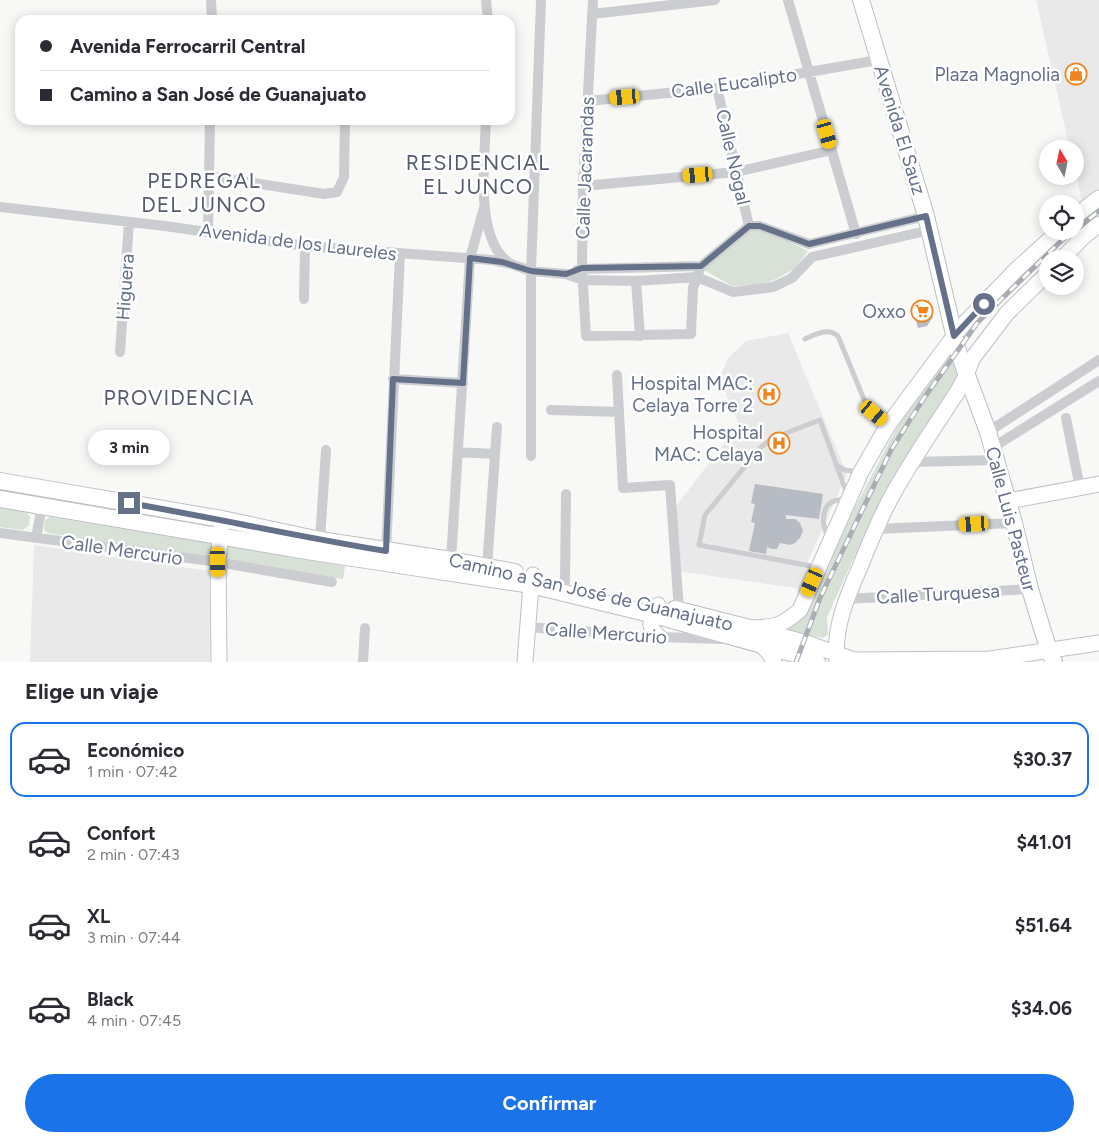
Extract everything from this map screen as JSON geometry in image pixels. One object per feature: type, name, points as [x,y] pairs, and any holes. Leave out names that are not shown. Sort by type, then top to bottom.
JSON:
[{"type":"main road","name":"Avenida El Sauz","points":[[861,0],[928,223],[954,336],[966,376]]},
{"type":"main road","points":[[1084,209],[1099,198]]},
{"type":"main road","points":[[1071,250],[1099,224]]},
{"type":"main road","points":[[747,634],[775,627],[786,622],[800,610],[850,501],[861,472],[888,425],[954,336],[1017,269],[1049,240]]},
{"type":"main road","points":[[837,659],[840,620],[846,598],[875,529],[912,462],[966,376],[972,359],[1007,314],[1039,282]]},
{"type":"main road","name":"Calle Luis Pasteur","points":[[966,376],[992,446],[1030,589],[1051,656]]},
{"type":"main road","name":"Camino a San José de Guanajuato","points":[[0,481],[222,520],[313,546],[532,580],[565,582],[656,610],[678,610],[747,634],[760,644],[817,662]]},
{"type":"main road","points":[[1008,501],[1099,484]]},
{"type":"main road","name":"Camino a San José de Guanajuato","points":[[0,499],[221,536],[313,546],[386,551],[451,560],[487,567],[747,634],[804,642],[837,659],[854,661],[1051,656],[1099,643]]},
{"type":"main road","points":[[219,662],[218,562],[222,520]]},
{"type":"main road","points":[[525,662],[532,580]]},
{"type":"main road","points":[[656,610],[650,621],[650,626],[653,632],[660,637]]},
{"type":"main road","points":[[840,620],[854,661]]},
{"type":"main road","points":[[760,644],[769,653],[774,662]]},
{"type":"street","points":[[211,0],[212,15]]},
{"type":"street","points":[[486,0],[488,15]]},
{"type":"street","points":[[531,456],[531,271],[541,0]]},
{"type":"street","name":"Calle Jacarandas","points":[[592,0],[583,186],[582,280],[586,336],[640,336]]},
{"type":"street","points":[[592,14],[715,0]]},
{"type":"street","points":[[788,0],[856,234]]},
{"type":"street","name":"Calle Eucalipto","points":[[588,100],[717,88],[878,60]]},
{"type":"street","name":"Calle Nogal","points":[[717,88],[749,226]]},
{"type":"street","points":[[208,232],[210,125]]},
{"type":"street","points":[[209,176],[324,194],[337,192],[344,177],[345,125]]},
{"type":"street","points":[[451,560],[470,258],[484,208],[486,125]]},
{"type":"street","points":[[583,186],[736,172],[832,150]]},
{"type":"street","name":"Avenida de los Laureles","points":[[0,207],[208,232],[305,246],[492,260],[531,271],[566,274],[582,280],[636,281],[698,277],[732,292],[773,288],[792,278],[812,258],[928,223]]},
{"type":"street","points":[[484,208],[492,241],[502,258],[511,264]]},
{"type":"street","name":"Higuera","points":[[120,352],[129,222]]},
{"type":"street","points":[[636,281],[640,336],[691,334],[693,288],[701,266],[749,226],[760,226],[809,244],[856,234],[928,223]]},
{"type":"street","points":[[304,299],[305,246]]},
{"type":"street","points":[[386,551],[400,254]]},
{"type":"street","name":"Avenida de los Laureles","points":[[566,274],[582,268],[701,266]]},
{"type":"street","points":[[992,446],[1099,360]]},
{"type":"street","points":[[617,375],[623,488],[670,485],[678,610]]},
{"type":"street","points":[[393,379],[463,383]]},
{"type":"street","points":[[912,462],[992,446],[1099,381]]},
{"type":"street","points":[[551,410],[619,412]]},
{"type":"street","points":[[1066,418],[1080,488]]},
{"type":"street","points":[[487,567],[497,428]]},
{"type":"street","points":[[313,546],[326,450]]},
{"type":"street","points":[[458,452],[495,454]]},
{"type":"street","points":[[565,582],[566,494]]},
{"type":"street","points":[[36,538],[42,506]]},
{"type":"street","points":[[875,529],[1014,523]]},
{"type":"street","name":"Calle Mercurio","points":[[0,533],[218,562],[332,582]]},
{"type":"street","name":"Calle Turquesa","points":[[846,598],[1030,589]]},
{"type":"street","name":"Calle Mercurio","points":[[528,627],[660,637],[747,634]]},
{"type":"street","points":[[363,662],[365,628]]},
{"type":"lane","points":[[805,338],[828,331],[838,336],[865,402],[888,425]]},
{"type":"lane","points":[[819,568],[698,545],[705,515],[760,448],[774,438],[820,420],[850,501]]},
{"type":"lane","points":[[836,464],[845,470],[861,472]]},
{"type":"shaded area","name":"Plaza Magnolia","points":[[1036,0],[1099,0],[1099,189],[1084,200],[1084,195],[1081,195],[1078,185],[1084,185],[1084,140],[1068,140]]},
{"type":"shaded area","points":[[752,229],[764,230],[808,251],[794,269],[772,281],[756,285],[732,286],[704,270]]},
{"type":"shaded area","name":"Hospital MAC: Celaya","points":[[788,333],[847,474],[796,588],[677,571],[673,510],[739,424],[719,378],[729,357],[746,341]]},
{"type":"shaded area","points":[[952,347],[958,381],[890,487],[827,617],[828,634],[823,638],[784,630],[805,616],[853,511],[896,429]]},
{"type":"shaded area","points":[[0,508],[27,513],[30,517],[29,525],[23,530],[0,527]]},
{"type":"shaded area","points":[[50,517],[209,543],[213,545],[214,552],[210,556],[48,533],[44,530],[45,520]]},
{"type":"shaded area","points":[[34,545],[209,571],[210,662],[30,662]]},
{"type":"shaded area","points":[[229,545],[345,566],[343,579],[224,558],[220,548]]},
{"type":"building","name":"Oxxo","points":[[929,300],[933,317],[927,326],[918,328],[912,305]]},
{"type":"building","points":[[755,484],[823,494],[819,519],[786,515],[786,519],[795,519],[800,523],[803,531],[795,543],[790,545],[780,543],[777,549],[767,547],[766,554],[749,551],[755,523],[751,522],[755,504],[751,503]]},
{"type":"railway","points":[[1084,223],[1099,211]]},
{"type":"railway","points":[[796,662],[820,598],[891,450],[924,398],[978,322],[1062,240]]},
{"type":"place","name":"Plaza Magnolia","points":[[1076,74]]},
{"type":"place","name":"Oxxo","points":[[922,311]]},
{"type":"place","name":"Hospital MAC: Celaya Torre 2","points":[[769,394]]},
{"type":"place","name":"Hospital MAC: Celaya","points":[[779,443]]},
{"type":"district","name":"RESIDENCIAL EL JUNCO","points":[[478,174]]},
{"type":"district","name":"PEDREGAL DEL JUNCO","points":[[204,192]]},
{"type":"district","name":"PROVIDENCIA","points":[[179,397]]},
{"type":"route","points":[[129,503],[386,551],[393,379],[463,383],[470,258],[502,262],[531,271],[566,274],[582,268],[701,266],[749,226],[760,226],[809,244],[926,216],[954,336],[984,304]]}]
